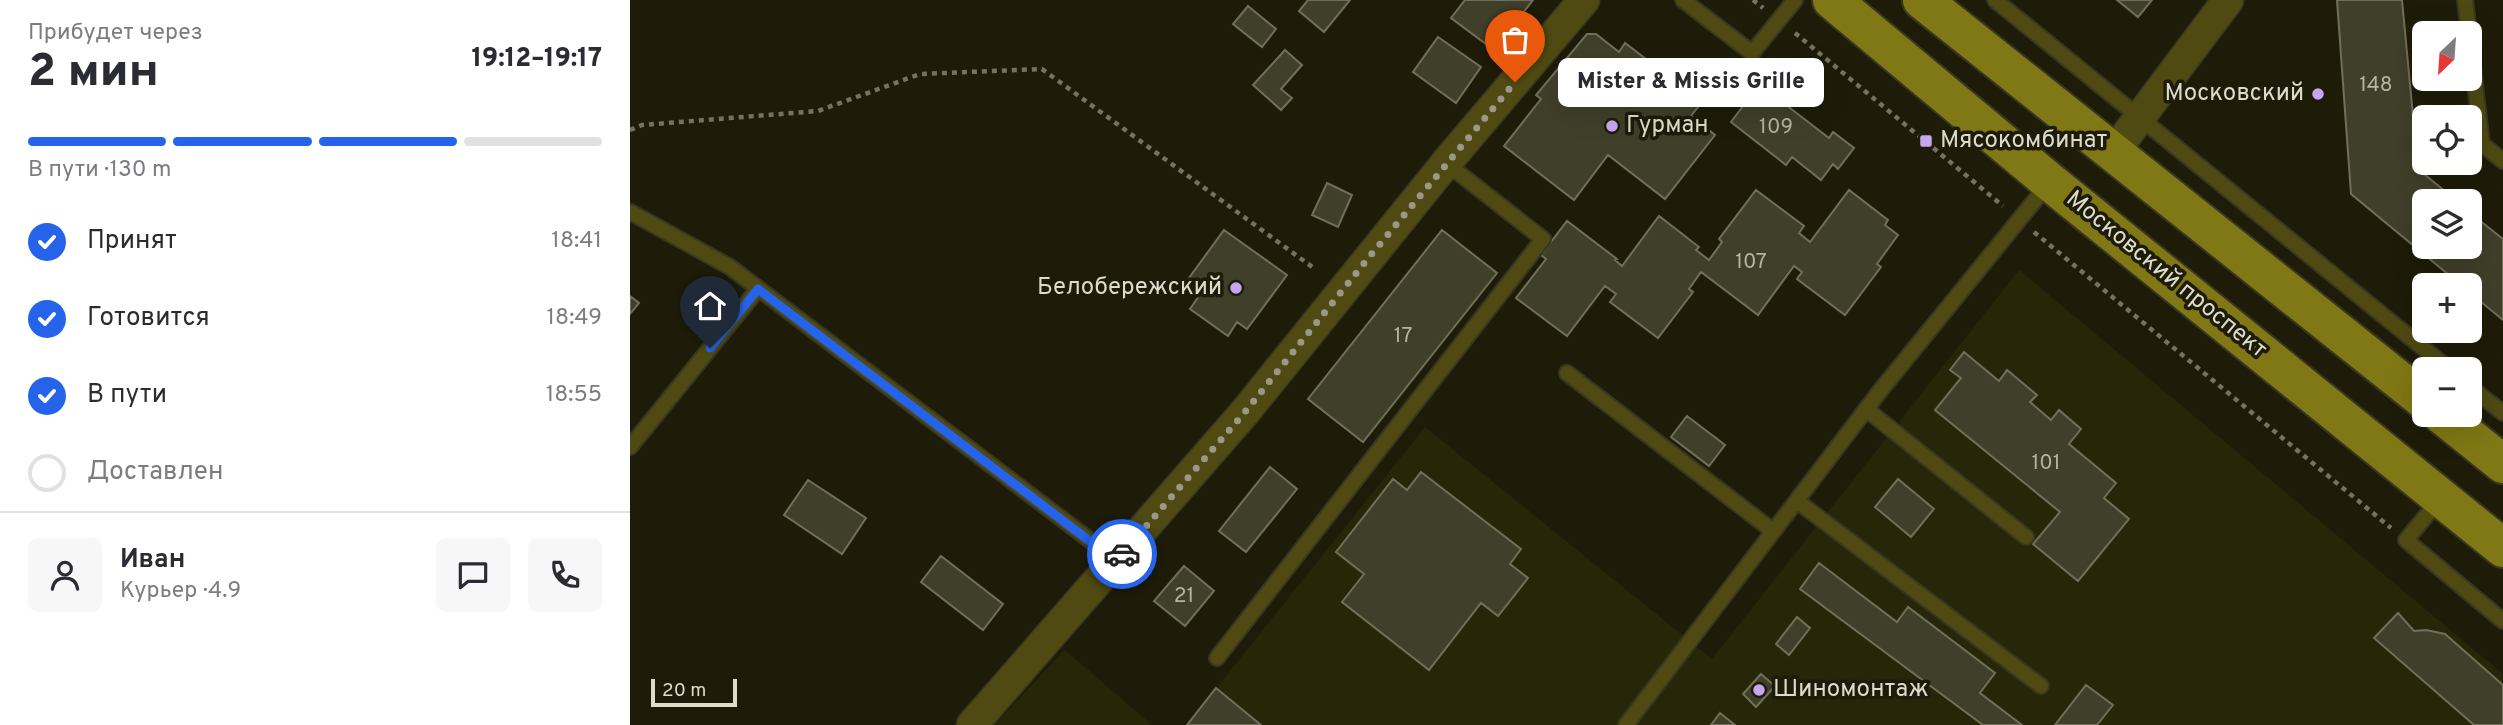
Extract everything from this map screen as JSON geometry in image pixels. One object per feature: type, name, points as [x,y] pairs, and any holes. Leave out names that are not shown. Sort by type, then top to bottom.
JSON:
[{"type":"main road","name":"Московский проспект","points":[[1832,0],[2050,182],[2503,548]]},
{"type":"main road","points":[[1922,0],[2412,390]]},
{"type":"main road","points":[[2457,427],[2503,464]]},
{"type":"street","points":[[972,725],[1245,412],[1447,163],[1584,0]]},
{"type":"street","points":[[2113,153],[2228,0]]},
{"type":"lane","points":[[1683,0],[1752,53],[1795,0]]},
{"type":"lane","points":[[1995,0],[2434,357]]},
{"type":"lane","points":[[2465,0],[2467,21]]},
{"type":"lane","points":[[2476,91],[2482,144],[2503,161]]},
{"type":"lane","points":[[1217,659],[1543,239],[1447,163]]},
{"type":"lane","points":[[1626,725],[1866,409],[2050,182]]},
{"type":"lane","points":[[630,212],[730,267],[1116,561]]},
{"type":"lane","points":[[630,447],[758,289]]},
{"type":"lane","points":[[1567,373],[1773,531]]},
{"type":"lane","points":[[2482,396],[2503,413]]},
{"type":"lane","points":[[1866,409],[2026,537]]},
{"type":"lane","points":[[2441,498],[2406,540],[2503,621]]},
{"type":"lane","points":[[1797,501],[2041,686]]},
{"type":"path","points":[[1753,0],[2406,540]]},
{"type":"path","points":[[630,130],[642,125],[818,111],[920,74],[1042,69],[1315,268]]},
{"type":"shaded area","points":[[2019,270],[2503,674],[2503,725],[1187,725],[1425,427],[1712,659]]},
{"type":"shaded area","points":[[1065,650],[1152,725],[994,725]]},
{"type":"building","points":[[1308,0],[1350,0],[1324,32],[1299,11]]},
{"type":"building","points":[[1465,0],[1533,0],[1494,50],[1451,18]]},
{"type":"building","points":[[2117,0],[2152,0],[2138,17]]},
{"type":"building","points":[[2337,0],[2402,0],[2412,106],[2412,175],[2425,175],[2442,189],[2412,189],[2412,244],[2351,194]]},
{"type":"building","points":[[1248,6],[1276,29],[1262,47],[1233,24]]},
{"type":"building","name":"Гурман","points":[[1587,34],[1596,34],[1619,52],[1625,43],[1702,102],[1691,116],[1715,135],[1665,199],[1608,155],[1574,200],[1504,146],[1541,99],[1536,95]]},
{"type":"building","points":[[1438,37],[1481,67],[1456,103],[1413,72]]},
{"type":"building","points":[[1285,50],[1302,65],[1281,89],[1292,98],[1281,110],[1253,85]]},
{"type":"building","points":[[1755,81],[1829,138],[1833,132],[1854,148],[1838,169],[1833,164],[1821,180],[1792,157],[1786,165],[1731,122],[1746,102],[1741,98]]},
{"type":"building","points":[[1327,183],[1352,195],[1338,227],[1312,215]]},
{"type":"building","points":[[1756,190],[1804,226],[1799,233],[1810,242],[1849,190],[1888,220],[1885,225],[1898,235],[1877,264],[1881,267],[1845,315],[1797,279],[1802,272],[1794,266],[1758,315],[1701,272],[1689,289],[1693,292],[1658,338],[1610,302],[1616,294],[1605,286],[1567,336],[1516,298],[1546,259],[1541,255],[1567,221],[1617,259],[1615,260],[1622,266],[1659,216],[1699,247],[1696,250],[1709,260],[1722,242],[1719,239]]},
{"type":"building","points":[[2482,222],[2503,239],[2503,320],[2482,303],[2482,273],[2446,273],[2430,259],[2482,259]]},
{"type":"building","name":"Белобережский","points":[[1224,230],[1287,275],[1247,329],[1237,322],[1228,336],[1190,309],[1201,293],[1186,282]]},
{"type":"building","points":[[1442,230],[1497,273],[1363,442],[1308,399]]},
{"type":"building","points":[[630,296],[639,303],[630,314]]},
{"type":"building","points":[[1964,352],[1999,381],[2007,370],[2037,395],[2030,402],[2051,420],[2059,410],[2081,429],[2069,444],[2116,483],[2104,498],[2129,519],[2078,581],[2033,544],[2060,512],[1935,410],[1961,378],[1950,370]]},
{"type":"building","points":[[1687,416],[1725,445],[1709,466],[1671,437]]},
{"type":"building","points":[[1270,467],[1297,489],[1246,552],[1219,531]]},
{"type":"building","points":[[1421,472],[1521,549],[1510,564],[1528,578],[1498,616],[1481,603],[1429,670],[1342,602],[1364,574],[1336,552],[1393,479],[1407,490]]},
{"type":"building","points":[[1898,479],[1934,509],[1911,537],[1875,507]]},
{"type":"building","points":[[808,480],[866,518],[842,554],[784,515]]},
{"type":"building","points":[[941,556],[1003,604],[983,630],[921,582]]},
{"type":"building","points":[[1819,563],[1897,622],[1908,607],[1995,673],[1980,693],[2022,725],[1983,725],[1800,589]]},
{"type":"building","points":[[1184,566],[1214,591],[1185,626],[1154,601]]},
{"type":"building","points":[[2398,613],[2414,631],[2426,630],[2445,634],[2503,685],[2503,725],[2474,725],[2374,638]]},
{"type":"building","points":[[1797,617],[1810,628],[1789,655],[1776,644]]},
{"type":"building","name":"Шиномонтаж","points":[[1761,674],[1775,686],[1756,707],[1743,694]]},
{"type":"building","points":[[2086,685],[2113,705],[2097,725],[2055,725]]},
{"type":"building","points":[[1216,688],[1261,725],[1187,725]]},
{"type":"building","points":[[1720,713],[1735,725],[1711,725]]},
{"type":"way so far","points":[[1122,554],[1245,412],[1515,82]]},
{"type":"place","name":"Mister & Missis Grille","points":[[1515,82]]},
{"type":"place","name":"Московский","points":[[2318,94]]},
{"type":"place","name":"Гурман","points":[[1612,126]]},
{"type":"place","name":"Мясокомбинат","points":[[1926,141]]},
{"type":"place","name":"Белобережский","points":[[1236,288]]},
{"type":"place","name":"Шиномонтаж","points":[[1759,690]]},
{"type":"route","points":[[710,348],[758,289],[1116,561],[1122,554]]}]
